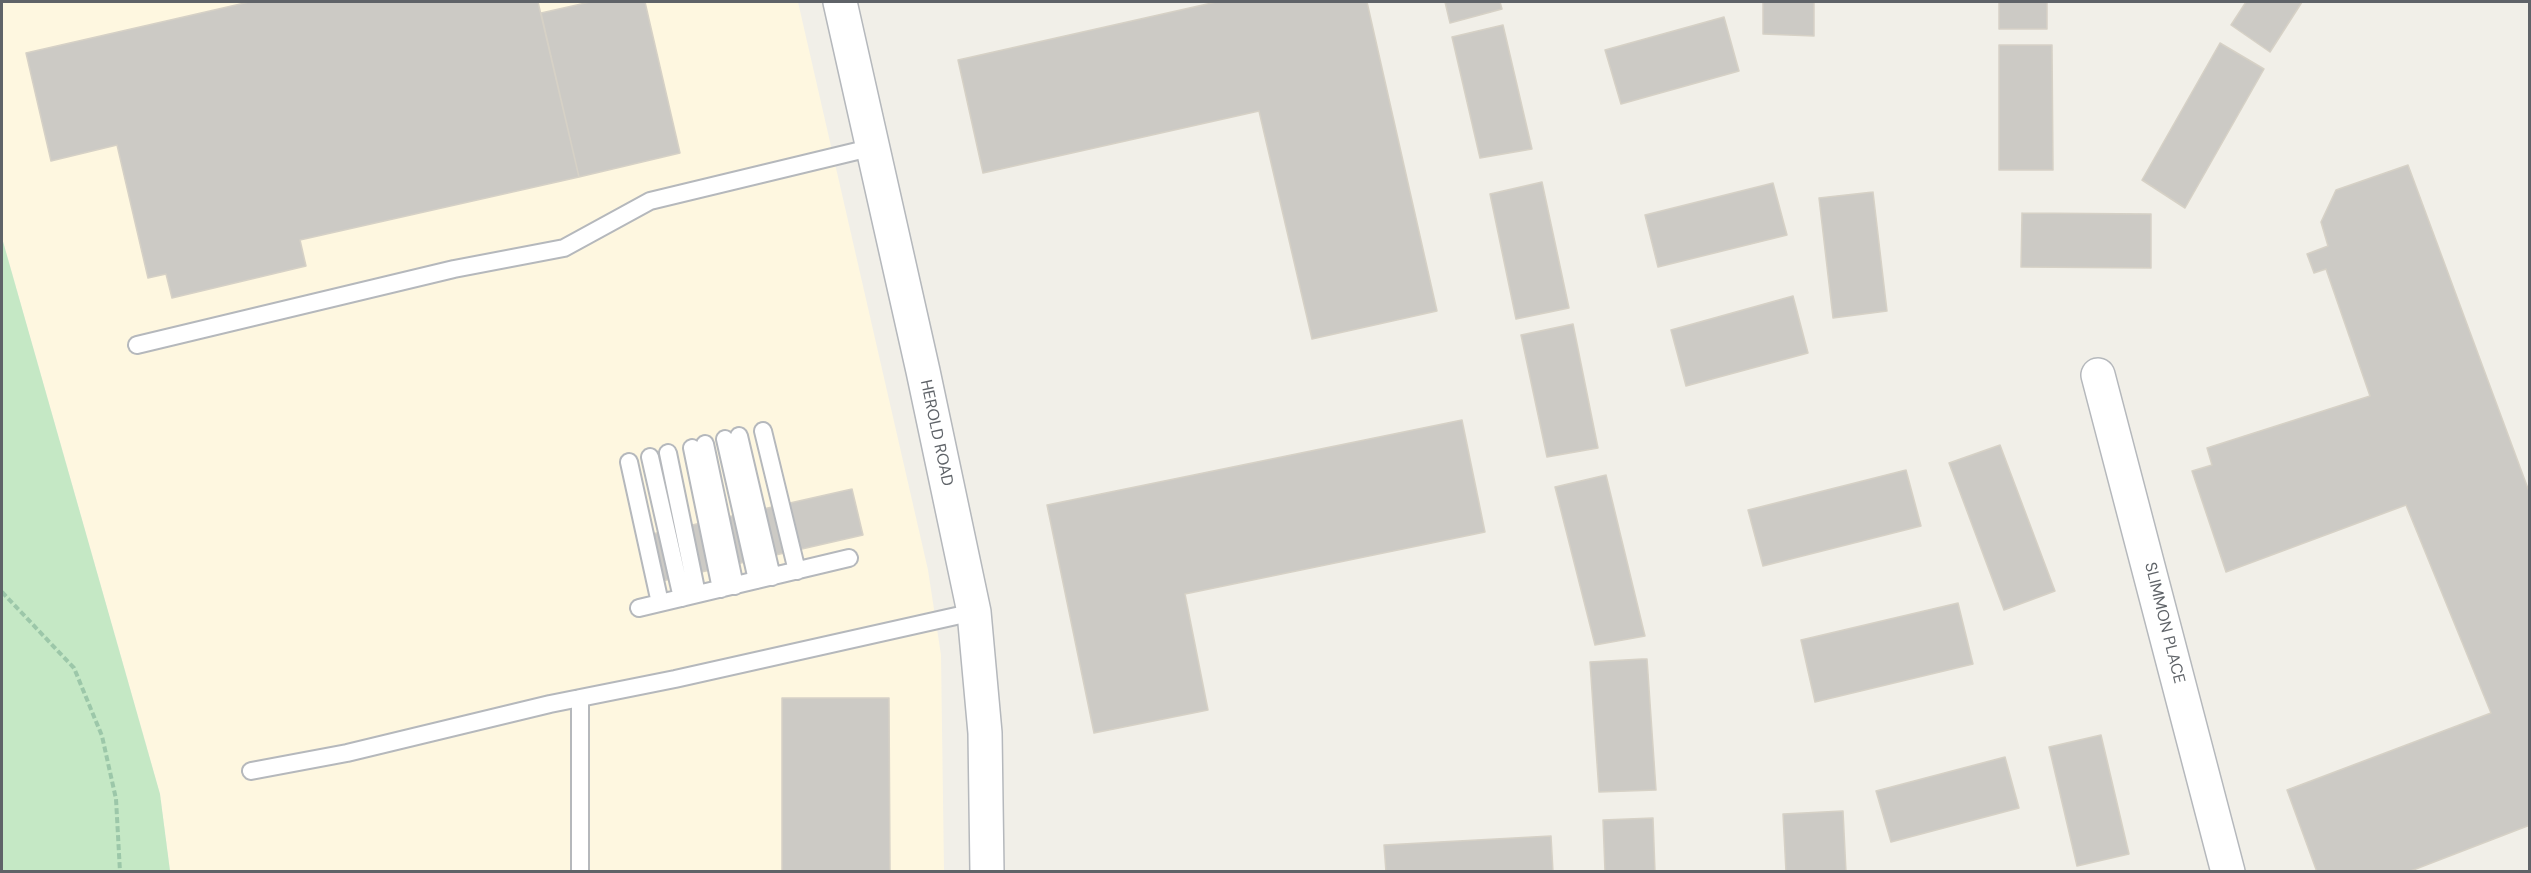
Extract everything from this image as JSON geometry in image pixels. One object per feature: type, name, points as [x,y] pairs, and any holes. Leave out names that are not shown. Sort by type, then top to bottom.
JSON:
[{"type":"street","name":"HEROLD ROAD","points":[[840,2],[874,147],[974,612],[985,733],[987,872]]},
{"type":"street","name":"SLIMMON PLACE","points":[[2098,375],[2228,872]]},
{"type":"lane","points":[[137,345],[454,269],[564,248],[650,201],[874,147]]},
{"type":"lane","points":[[763,431],[797,571]]},
{"type":"lane","points":[[732,438],[765,578]]},
{"type":"lane","points":[[698,446],[728,587]]},
{"type":"lane","points":[[668,453],[690,596]]},
{"type":"lane","points":[[650,457],[690,596]]},
{"type":"lane","points":[[629,462],[660,603]]},
{"type":"lane","points":[[639,608],[849,558]]},
{"type":"lane","points":[[251,771],[346,753],[580,698],[974,612]]},
{"type":"lane","points":[[580,698],[580,872]]},
{"type":"path","points":[[2,592],[74,668],[102,736],[116,799],[120,872]]},
{"type":"path","points":[[2,599],[10,602]]},
{"type":"shaded area","points":[[2,2],[798,2],[928,570],[941,655],[944,871],[170,871],[160,794],[2,238]]},
{"type":"green space","points":[[2,238],[160,794],[170,871],[2,871]]},
{"type":"building","points":[[249,2],[538,2],[579,177],[300,240],[306,266],[172,298],[166,274],[148,278],[117,145],[51,161],[26,53]]},
{"type":"building","points":[[590,2],[645,2],[680,153],[579,177],[541,13]]},
{"type":"building","points":[[1216,2],[1367,2],[1437,311],[1312,339],[1259,111],[983,173],[958,60]]},
{"type":"building","points":[[1445,2],[1500,2],[1502,9],[1450,23]]},
{"type":"building","points":[[1763,2],[1814,2],[1814,36],[1763,34]]},
{"type":"building","points":[[1999,2],[2047,2],[2047,29],[1999,29]]},
{"type":"building","points":[[2246,2],[2302,2],[2270,52],[2231,25]]},
{"type":"building","points":[[1724,17],[1739,71],[1621,104],[1605,50]]},
{"type":"building","points":[[1503,25],[1532,149],[1480,158],[1452,37]]},
{"type":"building","points":[[2220,43],[2264,69],[2185,208],[2142,180]]},
{"type":"building","points":[[1999,45],[2052,45],[2053,170],[1999,170]]},
{"type":"building","points":[[2408,165],[2530,494],[2530,825],[2408,872],[2317,872],[2287,790],[2491,713],[2406,505],[2226,572],[2192,471],[2212,465],[2207,448],[2370,396],[2326,269],[2314,273],[2307,254],[2328,246],[2321,222],[2336,190]]},
{"type":"building","points":[[1542,182],[1569,308],[1516,319],[1490,194]]},
{"type":"building","points":[[1773,183],[1787,235],[1658,267],[1645,215]]},
{"type":"building","points":[[1873,192],[1887,311],[1833,318],[1819,198]]},
{"type":"building","points":[[2022,213],[2151,214],[2151,268],[2021,267]]},
{"type":"building","points":[[1793,296],[1808,353],[1686,386],[1671,330]]},
{"type":"building","points":[[1573,324],[1598,448],[1547,457],[1521,335]]},
{"type":"building","points":[[1462,420],[1485,532],[1185,594],[1208,710],[1094,733],[1047,505]]},
{"type":"building","points":[[2000,445],[2055,591],[2004,610],[1949,463]]},
{"type":"building","points":[[1906,470],[1921,526],[1763,566],[1748,510]]},
{"type":"building","points":[[1606,475],[1645,636],[1595,645],[1555,487]]},
{"type":"building","points":[[852,489],[863,535],[649,584],[639,537]]},
{"type":"building","points":[[1958,603],[1973,664],[1815,702],[1801,640]]},
{"type":"building","points":[[1647,659],[1656,790],[1599,792],[1590,662]]},
{"type":"building","points":[[782,698],[889,698],[890,872],[782,872]]},
{"type":"building","points":[[2101,735],[2129,854],[2077,866],[2049,747]]},
{"type":"building","points":[[2005,757],[2019,808],[1891,842],[1876,791]]},
{"type":"building","points":[[1843,811],[1846,872],[1786,872],[1783,814]]},
{"type":"building","points":[[1653,818],[1655,872],[1605,872],[1603,820]]},
{"type":"building","points":[[1551,836],[1553,872],[1386,872],[1384,845]]}]
